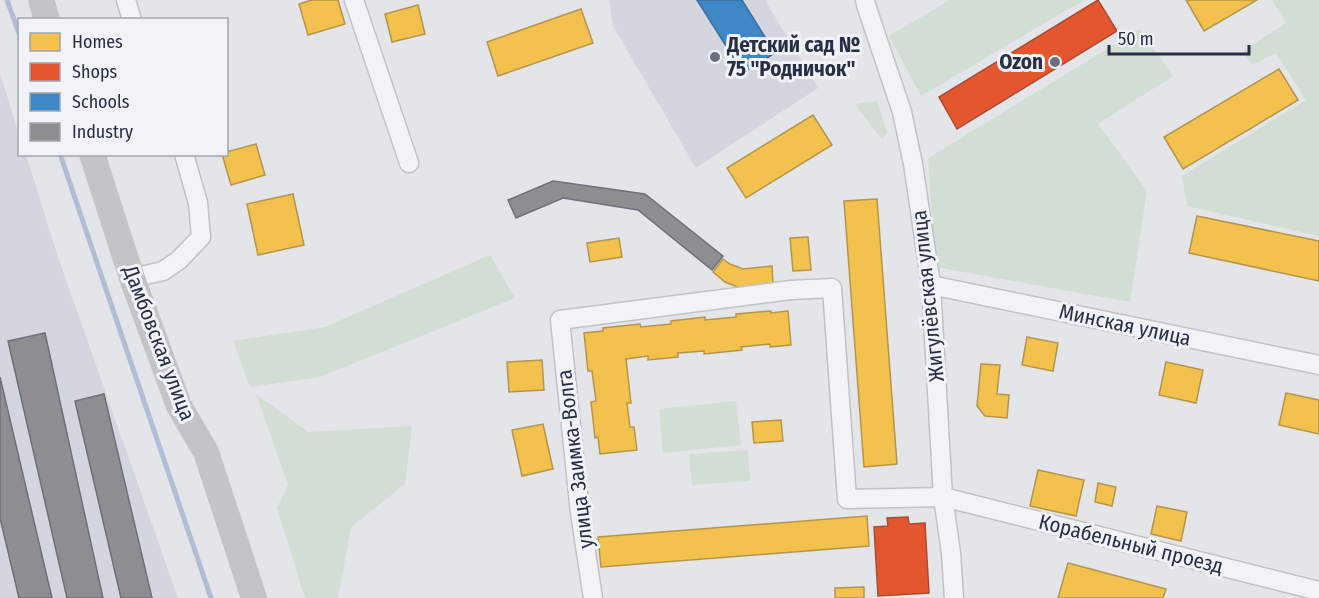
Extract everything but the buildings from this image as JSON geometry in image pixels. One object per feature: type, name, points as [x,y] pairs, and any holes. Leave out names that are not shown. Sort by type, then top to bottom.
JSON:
[{"type":"street","points":[[41,0],[46,18]]},
{"type":"street","points":[[126,0],[131,18]]},
{"type":"street","points":[[354,0],[409,164]]},
{"type":"street","name":"Жигулёвская улица","points":[[865,0],[902,112],[913,164],[931,285],[944,496],[954,598]]},
{"type":"street","name":"Дамбовская улица","points":[[93,156],[132,278],[179,406],[206,452],[254,598]]},
{"type":"street","points":[[132,278],[163,271],[179,260],[201,237],[198,203],[185,156]]},
{"type":"street","name":"Минская улица","points":[[931,285],[1319,365]]},
{"type":"street","name":"Корабельный проезд","points":[[560,320],[791,290],[832,288],[847,499],[944,496],[1319,591]]},
{"type":"street","name":"улица Заимка-Волга","points":[[560,320],[580,513],[593,598]]},
{"type":"shaded area","name":"Детский сад № 75 \"Родничок\"","points":[[609,0],[765,0],[818,88],[696,168],[613,26]]},
{"type":"shaded area","points":[[950,0],[1084,0],[921,96],[889,36]]},
{"type":"shaded area","points":[[1272,0],[1319,0],[1319,236],[1187,206],[1182,176],[1306,100],[1276,53],[1252,65],[1243,51],[1286,23]]},
{"type":"shaded area","points":[[1140,29],[1173,76],[1098,124],[1147,191],[1130,302],[936,267],[928,158]]},
{"type":"shaded area","points":[[0,73],[18,132],[18,156],[26,156],[59,260],[178,598],[0,598]]},
{"type":"shaded area","points":[[877,101],[887,132],[882,140],[855,104]]},
{"type":"shaded area","points":[[490,255],[515,298],[320,377],[250,387],[233,341],[325,327]]},
{"type":"shaded area","points":[[256,394],[308,432],[412,426],[405,484],[351,527],[338,598],[305,598],[277,508],[288,485]]},
{"type":"shaded area","points":[[736,401],[741,445],[663,453],[659,409]]},
{"type":"shaded area","points":[[748,450],[750,481],[692,485],[689,454]]},
{"type":"waterway","points":[[7,0],[18,30]]},
{"type":"waterway","points":[[61,156],[211,598]]},
{"type":"place","name":"Детский сад № 75 \"Родничок\"","points":[[715,57]]},
{"type":"place","name":"Ozon","points":[[1055,62]]}]
